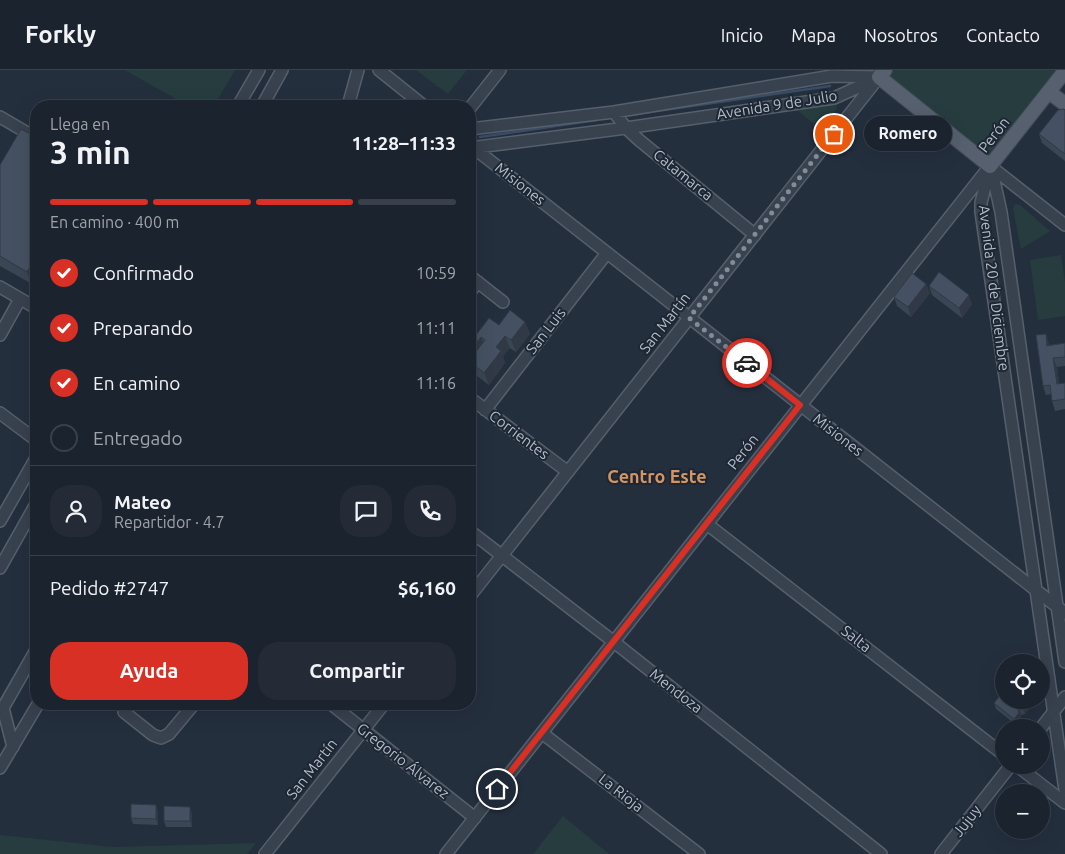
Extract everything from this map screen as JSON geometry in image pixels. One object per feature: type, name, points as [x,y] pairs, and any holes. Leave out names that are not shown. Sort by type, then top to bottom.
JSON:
[{"type":"main road","points":[[878,72],[990,166]]},
{"type":"main road","name":"Perón","points":[[990,166],[1064,74]]},
{"type":"main road","points":[[1049,92],[1065,104]]},
{"type":"street","points":[[242,100],[259,70]]},
{"type":"street","points":[[265,100],[282,70]]},
{"type":"street","points":[[350,100],[358,70]]},
{"type":"street","points":[[379,70],[416,100]]},
{"type":"street","points":[[476,100],[500,70]]},
{"type":"street","name":"Avenida 9 de Julio","points":[[476,128],[614,112],[832,76],[878,72]]},
{"type":"street","name":"Avenida 9 de Julio","points":[[476,146],[626,128],[834,98],[878,72]]},
{"type":"street","name":"San Martín","points":[[476,588],[755,234],[878,72]]},
{"type":"street","name":"Catamarca","points":[[614,112],[626,128],[755,234]]},
{"type":"street","points":[[0,117],[30,134]]},
{"type":"street","name":"Misiones","points":[[476,151],[1061,610]]},
{"type":"street","points":[[990,166],[1065,225]]},
{"type":"street","name":"Perón","points":[[446,854],[990,166]]},
{"type":"street","name":"Avenida 20 de Diciembre","points":[[990,166],[981,203],[981,212],[1065,790]]},
{"type":"street","name":"Avenida 20 de Diciembre","points":[[990,166],[999,197],[1003,222],[1061,610],[1065,662]]},
{"type":"street","name":"San Luis","points":[[485,410],[607,253]]},
{"type":"street","points":[[476,281],[503,302]]},
{"type":"street","points":[[0,287],[30,305]]},
{"type":"street","points":[[0,334],[20,299]]},
{"type":"street","name":"Corrientes","points":[[476,403],[568,472]]},
{"type":"street","points":[[0,412],[30,435]]},
{"type":"street","points":[[0,521],[30,477]]},
{"type":"street","points":[[0,568],[30,515]]},
{"type":"street","name":"Salta","points":[[707,524],[995,748]]},
{"type":"street","name":"Mendoza","points":[[476,536],[614,642],[881,854]]},
{"type":"street","points":[[12,747],[3,708],[30,661]]},
{"type":"street","points":[[1048,719],[1065,697]]},
{"type":"street","points":[[0,768],[34,710]]},
{"type":"street","points":[[124,712],[153,735],[161,738],[169,734],[189,710]]},
{"type":"street","name":"Gregorio Álvarez","points":[[339,710],[475,818]]},
{"type":"street","name":"San Martín","points":[[265,854],[379,710]]},
{"type":"street","name":"La Rioja","points":[[542,733],[699,854]]},
{"type":"street","name":"Jujuy","points":[[941,854],[1004,774]]},
{"type":"street","points":[[1028,774],[1065,803]]},
{"type":"green space","points":[[125,70],[235,70],[218,100],[178,100]]},
{"type":"green space","points":[[416,70],[467,70],[448,94]]},
{"type":"green space","points":[[891,70],[1059,70],[990,155],[987,155],[889,77]]},
{"type":"green space","points":[[836,105],[837,109],[820,129],[796,109]]},
{"type":"green space","points":[[1015,204],[1020,205],[1050,231],[1021,249],[1013,209]]},
{"type":"green space","points":[[1061,255],[1065,282],[1065,316],[1038,320],[1030,260]]},
{"type":"green space","points":[[563,816],[609,854],[533,854]]},
{"type":"green space","points":[[0,835],[113,847],[256,843],[247,854],[0,854]]},
{"type":"building","points":[[1064,109],[1065,154],[1039,134],[1058,110]]},
{"type":"building","points":[[21,129],[30,134],[30,267],[27,272],[0,256],[0,165]]},
{"type":"building","points":[[939,272],[969,295],[959,308],[929,286]]},
{"type":"building","points":[[912,273],[926,284],[908,307],[894,297]]},
{"type":"building","points":[[510,310],[525,322],[511,340],[505,336],[496,347],[501,351],[484,373],[476,367],[476,351],[485,340],[481,337],[476,343],[476,335],[489,318],[499,325]]},
{"type":"building","points":[[1046,334],[1047,346],[1065,343],[1065,357],[1053,358],[1057,384],[1065,383],[1065,399],[1052,401],[1050,385],[1043,386],[1036,335]]},
{"type":"building","points":[[1002,709],[1018,709],[1019,713],[1014,719]]},
{"type":"building","points":[[131,804],[156,805],[156,819],[131,818]]},
{"type":"building","points":[[164,806],[190,807],[190,821],[164,821]]},
{"type":"waterway","points":[[630,115],[830,86]]},
{"type":"waterway","points":[[480,137],[597,120]]},
{"type":"way so far","points":[[747,363],[689,318],[834,134]]},
{"type":"place","name":"Romero","points":[[834,134]]},
{"type":"district","name":"Centro Este","points":[[657,477]]},
{"type":"route","points":[[497,789],[800,405],[747,363]]}]
